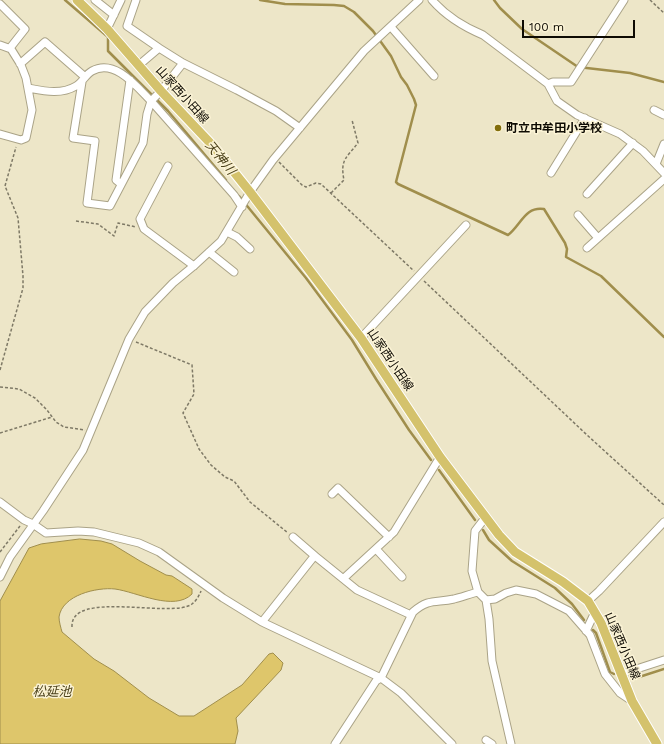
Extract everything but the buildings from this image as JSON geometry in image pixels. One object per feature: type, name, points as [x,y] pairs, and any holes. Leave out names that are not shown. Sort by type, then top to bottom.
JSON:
[{"type":"main road","name":"山家西小田線","points":[[77,0],[107,28],[161,91],[213,146],[250,192],[361,338],[440,457],[499,535],[515,552],[563,582],[588,601],[601,623],[632,701],[658,744]]},
{"type":"street","points":[[95,0],[114,15]]},
{"type":"street","points":[[107,28],[121,0]]},
{"type":"street","points":[[136,0],[127,26],[183,63],[263,104],[300,128]]},
{"type":"street","points":[[0,577],[10,557],[43,511],[83,450],[129,339],[145,312],[173,283],[221,241],[250,192],[273,160],[364,51],[390,27],[411,3],[419,0]]},
{"type":"street","points":[[432,0],[442,12],[475,32],[483,35],[548,84],[557,100],[577,115],[620,134],[633,143],[643,151],[664,173]]},
{"type":"street","points":[[548,84],[552,82],[571,82],[624,0]]},
{"type":"street","points":[[0,4],[25,30],[10,48]]},
{"type":"street","points":[[390,27],[434,76]]},
{"type":"street","points":[[20,64],[45,42],[83,79]]},
{"type":"street","points":[[0,45],[10,48],[20,64],[28,88],[32,110],[26,138],[21,140],[0,134]]},
{"type":"street","points":[[139,65],[159,48]]},
{"type":"street","points":[[83,79],[73,138],[95,141],[87,203],[110,206],[143,143],[150,102],[161,91],[183,63]]},
{"type":"street","points":[[28,88],[58,92],[76,87],[92,71],[104,68],[119,72],[130,80],[229,190],[242,207]]},
{"type":"street","points":[[121,184],[116,180],[130,80]]},
{"type":"street","points":[[654,110],[664,114]]},
{"type":"street","points":[[551,173],[584,118]]},
{"type":"street","points":[[587,194],[633,143]]},
{"type":"street","points":[[656,164],[664,144]]},
{"type":"street","points":[[168,166],[140,218],[144,229],[194,266]]},
{"type":"street","points":[[587,248],[664,179]]},
{"type":"street","points":[[578,215],[598,238]]},
{"type":"street","points":[[361,338],[466,225]]},
{"type":"street","points":[[227,232],[237,237],[250,249]]},
{"type":"street","points":[[209,252],[234,272]]},
{"type":"street","points":[[344,578],[394,532],[440,457]]},
{"type":"street","points":[[332,494],[338,488],[389,537]]},
{"type":"street","points":[[0,502],[24,520],[46,533],[78,531],[94,532],[139,543],[158,552],[262,622],[381,678],[401,693],[452,744]]},
{"type":"street","points":[[485,518],[475,531],[472,572],[478,592],[486,600],[492,661],[511,744]]},
{"type":"street","points":[[588,601],[664,522]]},
{"type":"street","points":[[293,537],[357,590],[411,615]]},
{"type":"street","points":[[376,548],[402,577]]},
{"type":"street","points":[[262,622],[315,556]]},
{"type":"street","points":[[486,600],[495,599],[516,590],[536,594],[569,611],[590,634],[605,674],[620,693],[632,701]]},
{"type":"street","points":[[335,744],[376,681],[381,678],[411,615],[421,605],[431,601],[455,599],[478,592]]},
{"type":"street","points":[[586,631],[594,612]]},
{"type":"street","points":[[621,674],[664,660]]},
{"type":"street","points":[[603,668],[617,663]]},
{"type":"path","points":[[650,0],[664,13]]},
{"type":"path","points":[[330,193],[344,180],[342,168],[343,163],[358,143],[352,120]]},
{"type":"path","points":[[0,370],[22,288],[23,276],[18,218],[5,186],[18,139]]},
{"type":"path","points":[[273,160],[280,162],[302,185],[306,187],[316,183],[321,184],[664,505]]},
{"type":"path","points":[[76,222],[98,224],[114,236],[118,223],[144,229]]},
{"type":"path","points":[[129,339],[192,365],[194,394],[183,413],[199,449],[211,465],[225,477],[234,481],[250,502],[293,537]]},
{"type":"path","points":[[0,386],[19,389],[35,398],[56,422],[64,427],[91,431]]},
{"type":"path","points":[[0,433],[52,417]]},
{"type":"path","points":[[0,552],[24,520]]},
{"type":"path","points":[[72,627],[74,617],[78,613],[86,610],[107,606],[177,608],[192,604],[199,596],[204,584]]},
{"type":"water","name":"松延池","points":[[80,539],[101,541],[112,544],[166,575],[172,576],[192,589],[192,594],[184,599],[166,601],[115,589],[99,589],[73,598],[66,603],[62,609],[59,617],[62,632],[94,659],[114,671],[149,698],[179,716],[194,716],[242,685],[269,654],[273,653],[283,663],[281,670],[236,718],[238,731],[235,744],[0,744],[0,601],[29,548],[41,544]]},
{"type":"waterway","name":"天神川","points":[[65,0],[108,37],[108,51],[168,111],[226,180]]},
{"type":"waterway","points":[[260,0],[285,4],[344,6],[354,12],[373,31],[391,56],[416,105],[396,182],[398,184],[508,235],[532,210],[544,209],[565,243],[567,249],[566,257],[601,276],[664,337]]},
{"type":"waterway","points":[[494,0],[500,8],[522,29],[578,67],[630,73],[664,82]]},
{"type":"waterway","name":"天神川","points":[[239,196],[306,278],[352,340],[409,430],[431,460]]},
{"type":"waterway","points":[[439,470],[475,520]]},
{"type":"waterway","points":[[483,530],[489,540],[512,561],[555,588],[572,604],[584,620]]},
{"type":"waterway","points":[[593,630],[596,633],[610,672],[614,674]]},
{"type":"waterway","points":[[636,678],[664,669]]},
{"type":"place","name":"町立中牟田小学校","points":[[498,128]]}]
